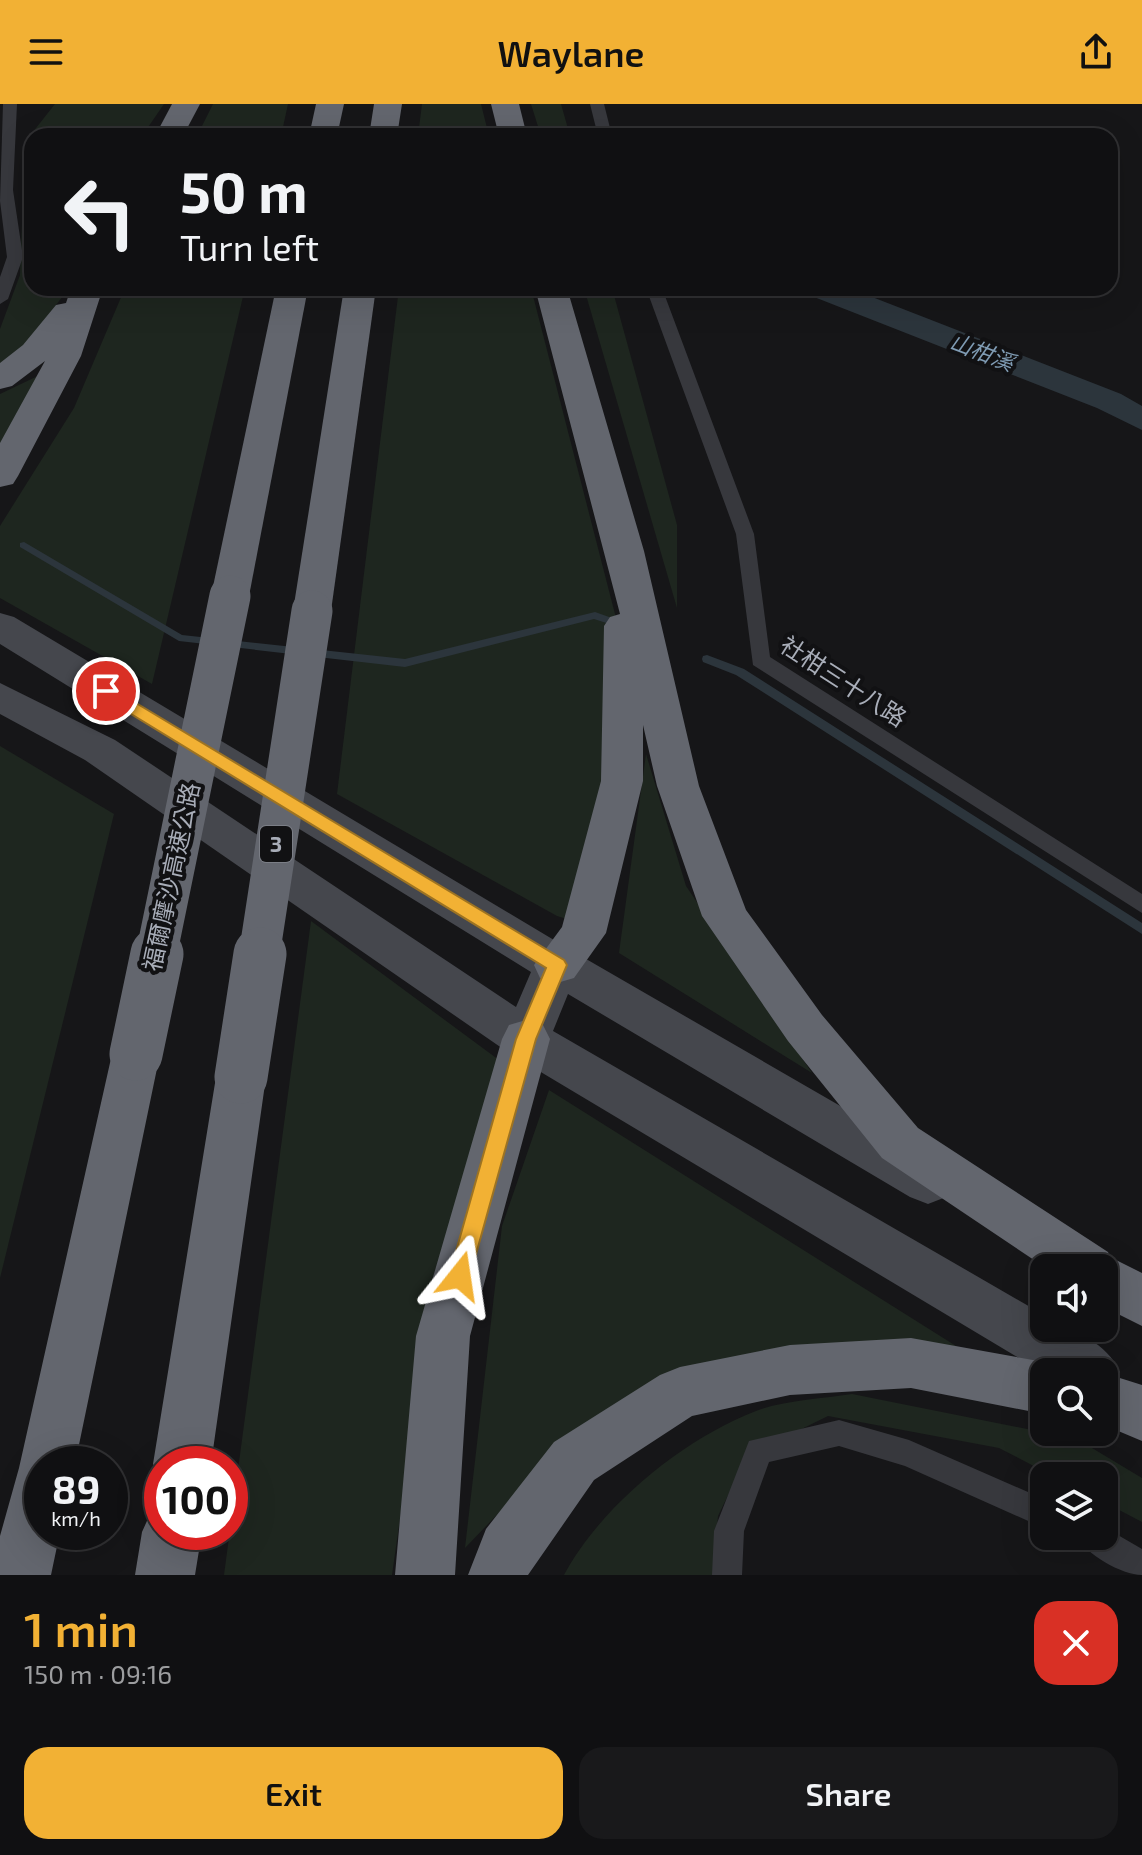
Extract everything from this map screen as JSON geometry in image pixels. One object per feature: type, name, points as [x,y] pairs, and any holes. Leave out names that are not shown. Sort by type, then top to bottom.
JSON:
[{"type":"highway","points":[[173,128],[186,104]]},
{"type":"highway","points":[[325,128],[330,104]]},
{"type":"highway","points":[[384,128],[388,104]]},
{"type":"highway","points":[[505,104],[511,128]]},
{"type":"highway","points":[[0,379],[35,352],[80,296]]},
{"type":"highway","points":[[0,476],[64,356],[84,296]]},
{"type":"highway","name":"福爾摩沙高速公路","points":[[50,1446],[136,1054],[290,296]]},
{"type":"highway","name":"3","points":[[185,1446],[359,296]]},
{"type":"highway","points":[[553,296],[625,551],[678,786],[725,916],[805,1028],[900,1143],[1068,1254]]},
{"type":"highway","points":[[557,965],[583,933],[622,781],[625,551]]},
{"type":"highway","points":[[425,1575],[443,1336],[526,1039]]},
{"type":"highway","points":[[1118,1288],[1142,1305]]},
{"type":"highway","points":[[498,1575],[507,1550],[574,1461],[680,1393],[790,1370],[911,1363],[1030,1385]]},
{"type":"highway","points":[[1118,1402],[1142,1415]]},
{"type":"highway","points":[[21,1575],[27,1550]]},
{"type":"highway","points":[[165,1575],[169,1550]]},
{"type":"main road","points":[[0,626],[557,965],[1051,1254]]},
{"type":"main road","points":[[0,697],[100,750],[526,1039],[1068,1358]]},
{"type":"main road","points":[[526,1039],[557,965]]},
{"type":"main road","points":[[1118,1292],[1142,1305]]},
{"type":"main road","points":[[1118,1387],[1142,1402]]},
{"type":"lane","points":[[0,299],[15,257],[6,190],[10,104]]},
{"type":"lane","points":[[597,104],[603,128]]},
{"type":"lane","name":"社柑三十八路","points":[[657,296],[745,534],[760,660],[1142,905]]},
{"type":"lane","points":[[727,1575],[729,1531],[759,1451],[839,1433],[909,1454],[1030,1508]]},
{"type":"lane","points":[[1116,1550],[1142,1565]]},
{"type":"shaded area","points":[[55,104],[164,104],[148,128],[36,128]]},
{"type":"shaded area","points":[[213,104],[288,104],[283,128],[201,128]]},
{"type":"shaded area","points":[[422,104],[481,104],[487,128],[419,128]]},
{"type":"shaded area","points":[[531,104],[561,104],[568,128],[538,128]]},
{"type":"shaded area","points":[[24,169],[24,296],[63,296],[24,347],[0,364],[0,329],[20,275]]},
{"type":"shaded area","points":[[122,296],[243,296],[152,684],[0,598],[0,526],[74,408]]},
{"type":"shaded area","points":[[398,296],[533,296],[616,618],[612,757],[570,920],[557,916],[337,794]]},
{"type":"shaded area","points":[[586,296],[614,296],[677,525],[677,608]]},
{"type":"shaded area","points":[[44,373],[0,448],[0,394]]},
{"type":"shaded area","points":[[0,746],[114,814],[0,1278]]},
{"type":"shaded area","points":[[646,754],[686,886],[812,1073],[619,953]]},
{"type":"shaded area","points":[[311,921],[503,1063],[435,1271],[392,1575],[224,1575],[227,1550],[248,1550],[248,1446],[241,1446]]},
{"type":"shaded area","points":[[549,1090],[964,1351],[564,1445],[465,1548],[502,1226]]},
{"type":"shaded area","points":[[852,1394],[1030,1430],[1030,1446],[1089,1446],[1115,1462],[1030,1464],[999,1448],[828,1416],[747,1456],[718,1516],[713,1575],[564,1575],[599,1524],[646,1478],[673,1457],[728,1423],[767,1407]]},
{"type":"shaded area","points":[[1118,1464],[1142,1478],[1142,1522],[1118,1509]]},
{"type":"waterway","name":"山柑溪","points":[[840,296],[1109,401],[1142,420]]},
{"type":"waterway","points":[[24,545],[179,638],[405,663],[595,615],[622,625]]},
{"type":"waterway","points":[[707,659],[740,672],[1142,929]]},
{"type":"route","points":[[106,691],[557,965],[526,1039],[460,1276]]}]
